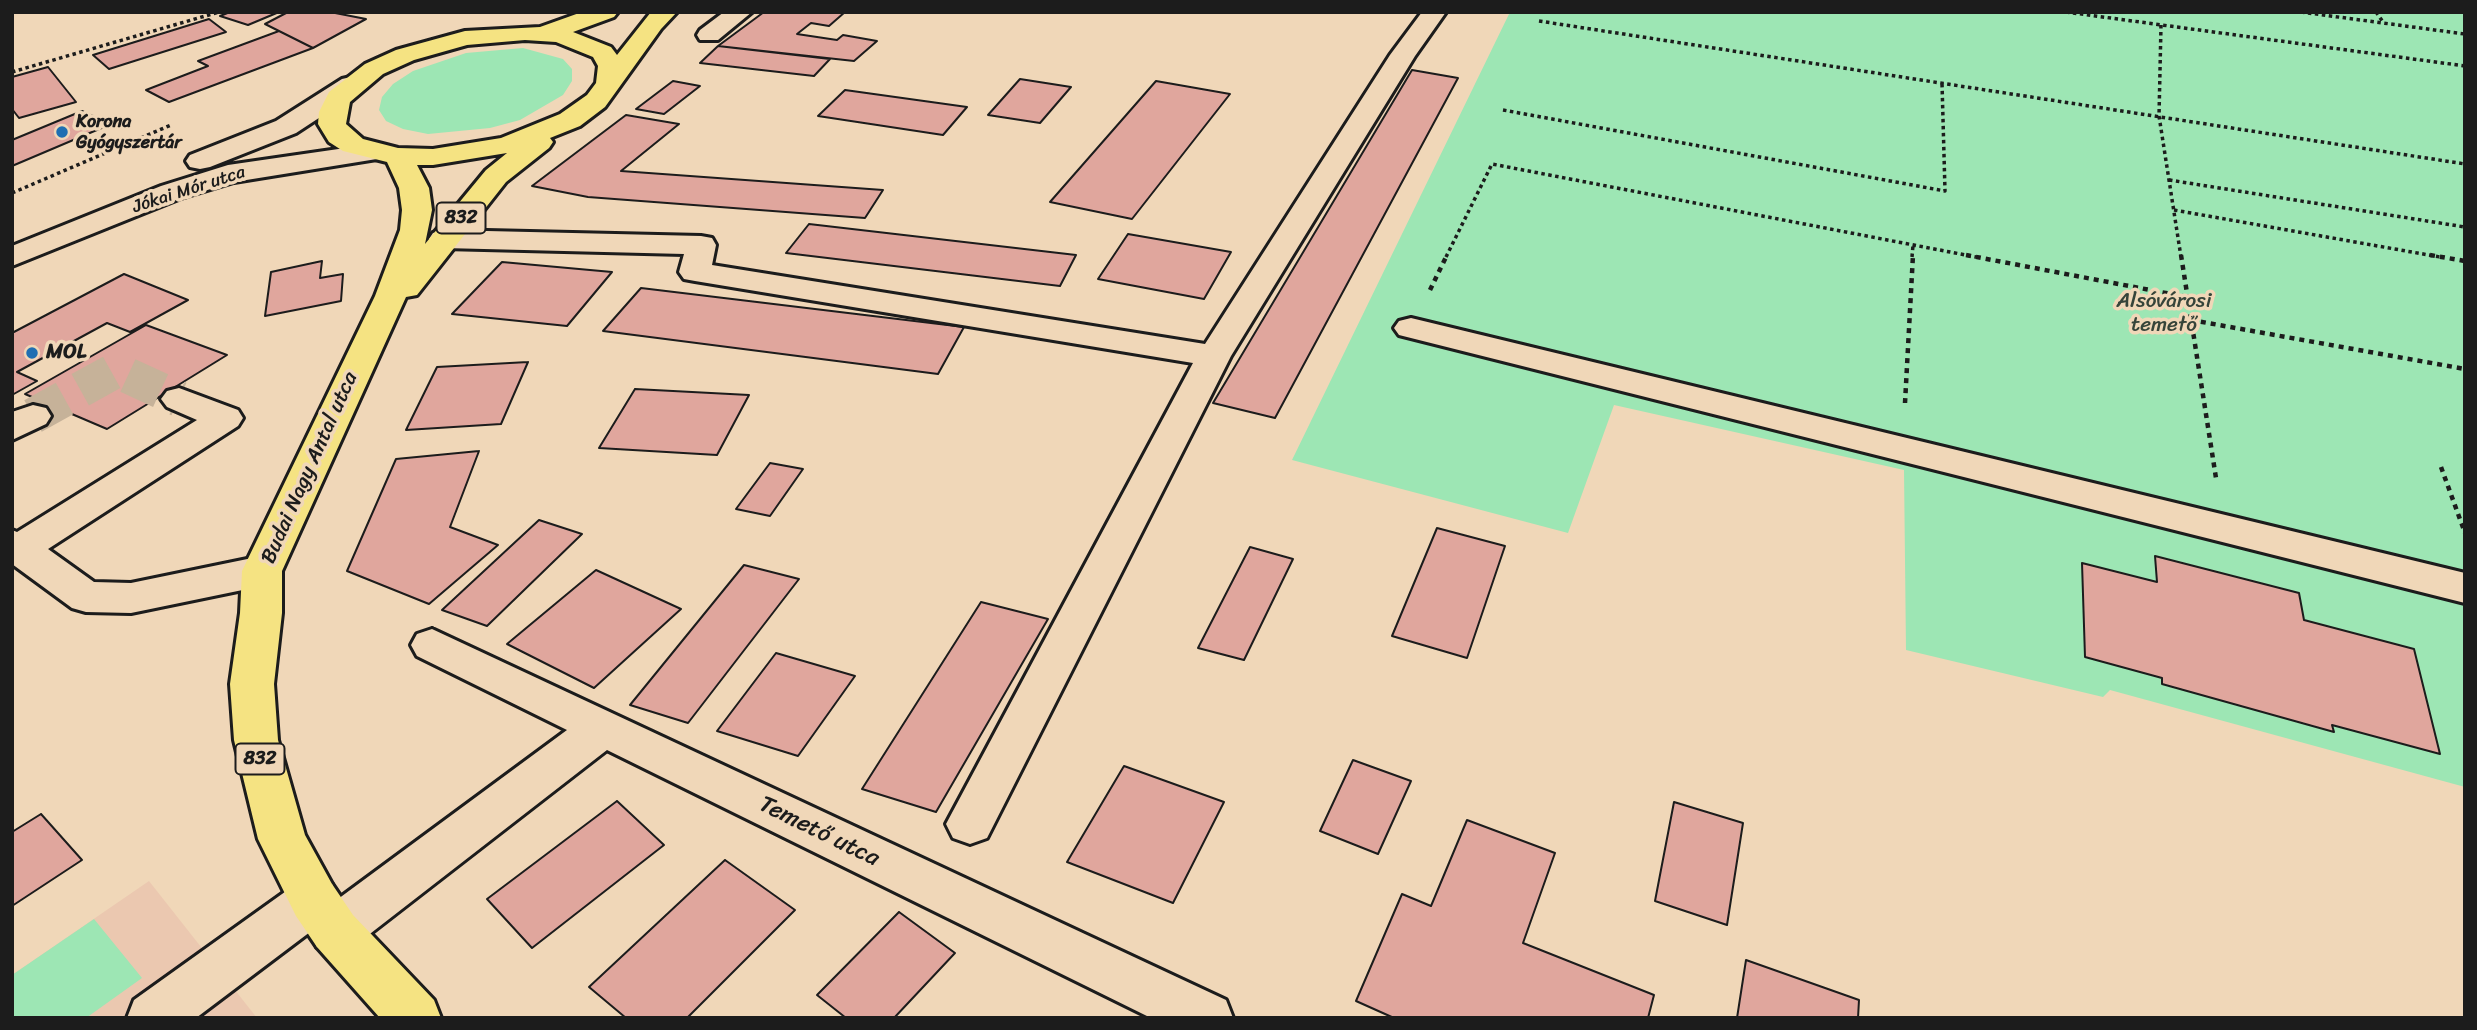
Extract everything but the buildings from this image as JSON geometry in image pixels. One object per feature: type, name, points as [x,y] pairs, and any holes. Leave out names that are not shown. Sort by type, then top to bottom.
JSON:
[{"type":"main road","points":[[468,12],[495,34]]},
{"type":"main road","points":[[542,34],[606,12]]},
{"type":"main road","points":[[609,83],[652,24],[665,12]]},
{"type":"main road","name":"832","points":[[405,55],[427,27]]},
{"type":"main road","name":"832","points":[[495,34],[542,34],[583,42],[602,52],[611,66],[609,83],[596,101],[570,120],[541,134],[483,150],[433,157],[386,154],[339,136],[332,124],[332,111],[351,85],[374,69],[405,55],[434,45],[495,34]]},
{"type":"main road","name":"Budai Nagy Antal utca","points":[[371,334],[496,176],[570,120]]},
{"type":"main road","name":"Budai Nagy Antal utca","points":[[386,154],[414,188],[417,210],[415,230],[391,296],[262,571],[261,612],[252,684],[256,740],[282,839],[324,916],[415,1018]]},
{"type":"street","points":[[709,35],[740,12]]},
{"type":"street","points":[[970,824],[1214,356],[1403,55],[1434,12]]},
{"type":"street","name":"Jókai Mór utca","points":[[12,234],[100,195],[205,159],[286,127],[351,85]]},
{"type":"street","name":"Jókai Mór utca","points":[[12,257],[171,192],[228,174],[291,162],[386,154]]},
{"type":"street","points":[[444,239],[701,245],[695,272],[1214,356]]},
{"type":"street","points":[[1411,328],[2465,588]]},
{"type":"street","points":[[179,399],[225,418],[16,547],[86,597],[131,598],[262,571]]},
{"type":"street","name":"Temető utca","points":[[432,645],[1208,1018]]},
{"type":"street","points":[[153,1018],[324,916],[602,729]]},
{"type":"path","points":[[12,72],[219,12]]},
{"type":"path","points":[[2066,12],[2465,66]]},
{"type":"path","points":[[2301,12],[2465,34]]},
{"type":"path","points":[[2376,12],[2383,23]]},
{"type":"path","points":[[1539,21],[2465,164]]},
{"type":"path","points":[[2161,25],[2159,116],[2224,529]]},
{"type":"path","points":[[1503,110],[1945,191],[1942,83]]},
{"type":"path","points":[[1411,328],[1492,164],[2187,298]]},
{"type":"path","points":[[2169,180],[2465,227]]},
{"type":"path","points":[[2174,210],[2465,261]]},
{"type":"path","points":[[1903,450],[1913,245]]},
{"type":"path","points":[[2191,320],[2465,369]]},
{"type":"path","points":[[2441,467],[2465,533]]},
{"type":"shaded area","points":[[149,881],[257,1018],[12,1018],[12,975]]},
{"type":"green space","name":"Alsóvárosi temető","points":[[1510,12],[2465,12],[2465,787],[2110,690],[2103,697],[1906,650],[1904,470],[1614,405],[1568,533],[1292,460]]},
{"type":"green space","points":[[523,48],[563,59],[572,69],[572,81],[563,95],[520,120],[490,128],[428,134],[403,129],[386,121],[379,110],[382,97],[393,84],[413,71],[466,53]]},
{"type":"green space","points":[[94,919],[142,978],[86,1018],[12,1018],[12,975]]},
{"type":"tunnel","points":[[33,416],[116,370],[179,399]]},
{"type":"place","name":"Korona Gyógyszertár","points":[[62,132]]},
{"type":"place","name":"MOL","points":[[32,353]]}]
